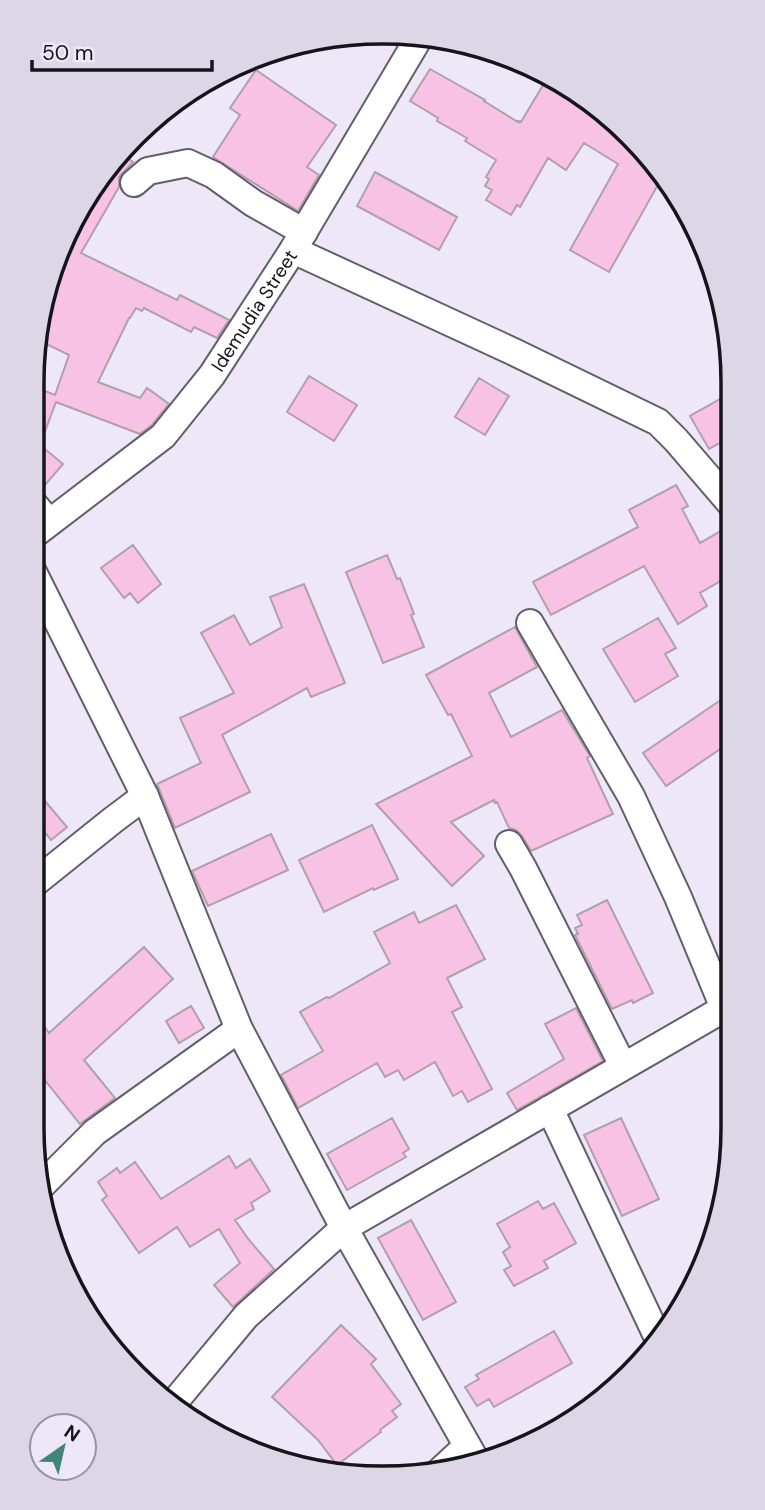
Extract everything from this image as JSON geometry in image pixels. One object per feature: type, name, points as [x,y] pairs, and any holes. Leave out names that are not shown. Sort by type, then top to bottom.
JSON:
[{"type":"street","name":"Idemudia Street","points":[[44,527],[163,436],[212,375],[299,241],[415,45]]},
{"type":"street","points":[[134,183],[149,171],[188,163],[214,175],[299,241],[514,352],[658,422],[721,492]]},
{"type":"street","points":[[44,594],[145,796],[239,1029],[344,1228],[472,1453]]},
{"type":"street","points":[[530,623],[631,796],[721,991]]},
{"type":"street","points":[[44,875],[145,796]]},
{"type":"street","points":[[509,844],[623,1066]]},
{"type":"street","points":[[178,1398],[246,1316],[344,1228],[721,1010]]},
{"type":"street","points":[[48,1179],[95,1132],[239,1029]]},
{"type":"street","points":[[550,1109],[654,1331]]},
{"type":"building","points":[[430,69],[518,122],[521,122],[543,85],[571,101],[606,128],[637,159],[658,185],[609,272],[570,250],[618,164],[584,143],[566,170],[548,158],[520,207],[517,205],[511,215],[486,200],[492,190],[485,186],[489,179],[486,177],[496,160],[410,101]]},
{"type":"building","points":[[256,70],[336,125],[307,167],[319,175],[298,211],[213,157],[240,115],[230,108]]},
{"type":"building","points":[[128,159],[133,162],[119,177],[119,187],[81,253],[177,300],[180,295],[229,320],[217,338],[194,327],[191,332],[144,308],[142,311],[136,308],[98,382],[140,398],[147,388],[169,404],[152,425],[140,434],[56,402],[44,434],[44,391],[55,395],[69,355],[46,344],[55,295],[70,253],[89,213]]},
{"type":"building","points":[[375,172],[457,217],[439,250],[357,206]]},
{"type":"building","points":[[309,376],[357,405],[334,441],[287,412]]},
{"type":"building","points":[[479,378],[509,396],[485,435],[455,417]]},
{"type":"building","points":[[721,399],[721,442],[709,449],[690,416]]},
{"type":"building","points":[[44,448],[63,464],[44,484]]},
{"type":"building","points":[[676,485],[688,506],[682,509],[700,543],[721,531],[721,581],[700,593],[707,606],[678,624],[644,566],[551,615],[533,582],[638,527],[629,510]]},
{"type":"building","points":[[133,545],[161,584],[138,603],[130,593],[124,598],[101,568]]},
{"type":"building","points":[[387,555],[397,579],[400,578],[424,647],[383,663],[346,572]]},
{"type":"building","points":[[304,584],[345,683],[311,697],[307,688],[222,735],[250,792],[175,828],[157,784],[201,763],[180,718],[234,693],[201,633],[234,615],[250,645],[282,627],[270,597]]},
{"type":"building","points":[[658,618],[676,648],[665,654],[678,676],[635,702],[603,649]]},
{"type":"building","points":[[515,627],[537,667],[489,693],[511,737],[562,710],[590,756],[587,758],[613,814],[531,851],[522,836],[509,828],[494,800],[451,822],[484,856],[452,886],[376,804],[472,756],[451,714],[448,715],[426,675]]},
{"type":"building","points":[[721,700],[721,748],[666,786],[643,753]]},
{"type":"building","points":[[44,802],[67,827],[51,840],[44,831]]},
{"type":"building","points":[[372,825],[398,879],[324,912],[299,860]]},
{"type":"building","points":[[271,834],[288,870],[208,906],[192,871]]},
{"type":"building","points":[[607,900],[653,993],[612,1009],[575,935],[578,934],[575,928],[582,925],[577,915]]},
{"type":"building","points":[[456,905],[485,959],[447,978],[462,1007],[452,1012],[492,1089],[468,1102],[462,1091],[453,1096],[435,1062],[404,1080],[398,1070],[385,1077],[377,1063],[298,1108],[281,1075],[323,1051],[300,1012],[390,963],[374,932],[414,912],[419,923]]},
{"type":"building","points":[[144,947],[173,979],[84,1060],[115,1098],[80,1124],[44,1079],[44,1026],[49,1033]]},
{"type":"building","points":[[191,1006],[204,1028],[179,1043],[166,1021]]},
{"type":"building","points":[[576,1008],[603,1061],[517,1110],[507,1093],[564,1059],[545,1024]]},
{"type":"building","points":[[392,1118],[409,1149],[403,1153],[406,1157],[347,1190],[327,1154]]},
{"type":"building","points":[[621,1118],[659,1199],[622,1216],[584,1135]]},
{"type":"building","points":[[229,1156],[236,1168],[250,1159],[270,1191],[251,1203],[254,1209],[235,1220],[274,1269],[233,1307],[214,1285],[240,1263],[219,1229],[190,1247],[177,1227],[139,1253],[102,1200],[107,1196],[98,1182],[117,1168],[120,1173],[135,1162],[161,1199]]},
{"type":"building","points":[[538,1201],[543,1209],[554,1203],[576,1243],[544,1261],[548,1268],[514,1286],[504,1270],[511,1266],[503,1252],[510,1247],[497,1224]]},
{"type":"building","points":[[411,1220],[456,1302],[423,1320],[378,1238]]},
{"type":"building","points":[[341,1325],[376,1359],[371,1364],[401,1404],[392,1411],[397,1417],[339,1463],[335,1463],[318,1440],[272,1397]]},
{"type":"building","points":[[554,1331],[572,1363],[494,1407],[489,1399],[477,1406],[465,1387],[479,1379],[476,1375]]}]
